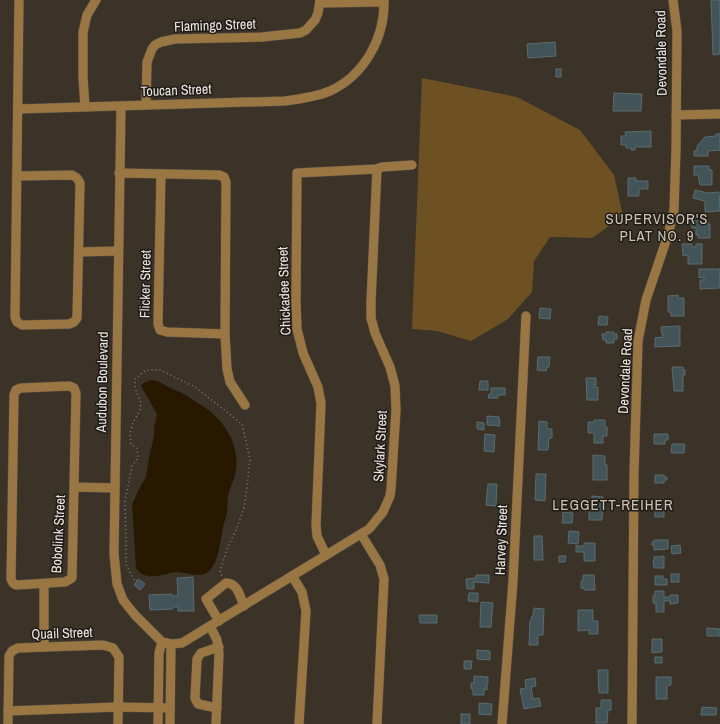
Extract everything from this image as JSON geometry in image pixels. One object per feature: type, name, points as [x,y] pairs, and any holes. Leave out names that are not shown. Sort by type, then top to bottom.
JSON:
[{"type":"street","points":[[18,176],[72,175],[77,178],[80,183],[77,318],[74,322],[69,324],[22,325],[17,322],[15,317],[18,176],[19,0]]},
{"type":"street","points":[[85,108],[83,32],[87,15],[96,0]]},
{"type":"street","name":"Devondale Road","points":[[632,724],[635,524],[634,473],[638,341],[646,300],[663,251],[672,219],[675,184],[676,115],[676,31],[673,0]]},
{"type":"street","name":"Flamingo Street","points":[[146,105],[148,62],[152,49],[161,42],[176,39],[294,34],[306,30],[311,25],[318,13],[320,1],[384,1]]},
{"type":"street","name":"Toucan Street","points":[[18,109],[285,101],[301,99],[329,91],[347,81],[360,68],[372,52],[381,32],[384,14],[384,1]]},
{"type":"street","name":"Audubon Boulevard","points":[[121,106],[114,554],[119,592],[129,608],[167,643]]},
{"type":"street","points":[[676,115],[720,114]]},
{"type":"street","points":[[377,169],[382,167],[412,165]]},
{"type":"street","name":"Skylark Street","points":[[167,643],[182,643],[188,640],[361,534],[378,519],[390,496],[396,417],[396,393],[394,379],[386,356],[375,333],[370,311],[377,169]]},
{"type":"street","name":"Chickadee Street","points":[[326,555],[319,540],[316,525],[321,414],[320,393],[300,342],[296,317],[297,173],[377,169]]},
{"type":"street","points":[[119,173],[219,175],[224,177],[226,182],[225,334],[230,382],[245,405]]},
{"type":"street","name":"Flicker Street","points":[[161,174],[158,324],[160,330],[167,332],[225,334]]},
{"type":"street","points":[[79,252],[118,251]]},
{"type":"street","name":"Harvey Street","points":[[502,724],[513,581],[526,316]]},
{"type":"street","name":"Bobolink Street","points":[[69,386],[74,388],[76,393],[72,578],[66,582],[44,584],[16,584],[13,583],[11,579],[14,395],[16,390],[21,388],[69,386]]},
{"type":"street","name":"Bobolink Street","points":[[74,488],[115,488]]},
{"type":"street","points":[[361,534],[380,565],[384,579],[377,724]]},
{"type":"street","points":[[292,576],[302,592],[306,611],[299,724]]},
{"type":"street","points":[[219,621],[206,599],[226,583],[233,584],[244,606]]},
{"type":"street","points":[[44,584],[44,647]]},
{"type":"street","points":[[210,626],[219,647],[216,724]]},
{"type":"street","points":[[158,724],[159,654],[167,643]]},
{"type":"street","points":[[167,643],[170,724]]},
{"type":"street","name":"Quail Street","points":[[8,724],[10,656],[12,650],[18,648],[103,645],[113,648],[119,657],[118,724]]},
{"type":"street","points":[[217,708],[198,704],[195,698],[198,656],[201,653],[219,647]]},
{"type":"street","points":[[8,711],[118,707],[170,708]]},
{"type":"path","points":[[134,580],[126,564],[125,501],[132,466],[138,458],[137,448],[131,444],[130,433],[133,423],[140,410],[141,402],[135,388],[135,379],[146,370],[152,369],[160,370],[195,387],[242,424],[250,459],[244,508],[227,549],[220,572],[226,583]]},
{"type":"shaded area","points":[[422,78],[517,97],[580,130],[614,175],[623,216],[592,238],[550,237],[534,261],[532,292],[508,319],[471,341],[437,331],[412,329]]},
{"type":"shaded area","points":[[150,380],[159,382],[182,393],[209,411],[217,417],[229,433],[233,442],[237,461],[235,476],[228,495],[227,513],[217,558],[211,569],[204,574],[196,575],[175,572],[158,576],[149,576],[140,573],[136,568],[132,505],[146,477],[157,414],[141,386]]},
{"type":"building","points":[[711,0],[720,0],[720,54],[713,55]]},
{"type":"building","points":[[555,42],[556,56],[528,58],[527,44]]},
{"type":"building","points":[[556,69],[561,69],[561,77],[556,77]]},
{"type":"building","points":[[614,93],[642,94],[641,111],[613,111]]},
{"type":"building","points":[[651,131],[651,147],[635,147],[635,150],[631,150],[631,148],[626,148],[626,145],[621,145],[621,136],[626,136],[625,132]]},
{"type":"building","points":[[716,134],[720,134],[720,150],[708,151],[708,156],[694,156],[694,151],[697,151],[697,146],[705,137],[716,136]]},
{"type":"building","points":[[694,166],[709,166],[709,170],[712,170],[712,185],[700,185],[698,175],[694,175]]},
{"type":"building","points":[[628,178],[636,178],[636,181],[648,181],[648,189],[639,189],[639,196],[628,196]]},
{"type":"building","points":[[695,190],[708,193],[719,192],[720,211],[705,212],[705,201],[693,198]]},
{"type":"building","points":[[708,220],[708,224],[710,224],[710,238],[698,238],[698,235],[696,235],[696,228],[692,228],[692,221]]},
{"type":"building","points":[[682,244],[692,244],[692,247],[696,247],[696,244],[702,244],[702,264],[688,264],[688,255],[683,256]]},
{"type":"building","points":[[699,269],[720,269],[720,288],[700,289],[700,280],[704,280],[704,277],[699,278]]},
{"type":"building","points":[[678,295],[678,298],[684,298],[684,316],[671,316],[671,312],[668,312],[668,296]]},
{"type":"building","points":[[540,308],[551,309],[550,319],[539,318]]},
{"type":"building","points":[[599,316],[608,317],[607,325],[598,325]]},
{"type":"building","points":[[680,326],[680,335],[678,335],[678,337],[680,337],[680,346],[655,347],[655,338],[664,337],[664,335],[662,335],[661,327]]},
{"type":"building","points":[[606,332],[614,332],[614,334],[617,334],[617,339],[614,339],[614,343],[606,343],[606,340],[603,340],[602,334],[606,334]]},
{"type":"building","points":[[538,357],[550,357],[549,367],[547,367],[546,371],[537,370]]},
{"type":"building","points":[[672,367],[683,367],[683,370],[685,370],[685,375],[683,375],[683,391],[674,391]]},
{"type":"building","points":[[586,378],[596,378],[596,385],[594,385],[594,387],[598,387],[598,400],[587,400]]},
{"type":"building","points":[[480,381],[488,381],[488,390],[479,390]]},
{"type":"building","points":[[491,388],[505,388],[505,395],[498,395],[498,398],[488,398],[489,394],[491,394]]},
{"type":"building","points":[[487,416],[499,417],[500,426],[487,425]]},
{"type":"building","points":[[594,420],[605,420],[607,436],[603,436],[603,443],[594,443],[594,433],[588,433],[588,422],[594,422]]},
{"type":"building","points":[[539,421],[547,422],[547,429],[552,429],[552,438],[549,438],[548,450],[538,450]]},
{"type":"building","points":[[477,422],[484,423],[484,430],[477,429]]},
{"type":"building","points":[[485,434],[495,435],[494,452],[484,451]]},
{"type":"building","points":[[654,434],[668,434],[668,440],[665,440],[665,444],[654,444]]},
{"type":"building","points":[[672,444],[685,444],[684,453],[671,453]]},
{"type":"building","points":[[593,455],[605,456],[605,465],[607,465],[607,480],[593,480]]},
{"type":"building","points":[[536,474],[546,474],[545,501],[535,500]]},
{"type":"building","points":[[655,475],[664,475],[664,477],[667,477],[667,480],[664,480],[664,483],[655,483]]},
{"type":"building","points":[[488,484],[497,484],[496,506],[486,505]]},
{"type":"building","points":[[592,496],[603,497],[602,520],[589,520],[589,511],[585,511],[585,502],[592,502]]},
{"type":"building","points":[[655,499],[664,499],[664,517],[655,517]]},
{"type":"building","points":[[563,512],[573,513],[572,523],[562,523]]},
{"type":"building","points":[[569,531],[579,532],[578,544],[568,543]]},
{"type":"building","points":[[534,536],[542,536],[543,560],[534,560]]},
{"type":"building","points":[[654,540],[668,540],[668,549],[654,550],[654,545],[652,545],[652,542],[654,542]]},
{"type":"building","points":[[584,543],[595,543],[595,561],[584,561],[584,552],[576,552],[576,546],[584,546]]},
{"type":"building","points":[[680,545],[681,553],[672,554],[671,546]]},
{"type":"building","points":[[559,556],[566,556],[565,562],[559,562]]},
{"type":"building","points":[[664,556],[664,568],[654,568],[654,557]]},
{"type":"building","points":[[671,574],[679,574],[679,582],[671,582]]},
{"type":"building","points":[[476,575],[489,575],[489,583],[474,582],[474,589],[467,589],[466,579],[476,578]]},
{"type":"building","points":[[583,575],[594,575],[595,590],[584,590],[584,588],[581,588]]},
{"type":"building","points":[[655,576],[663,576],[663,579],[667,579],[667,585],[655,585]]},
{"type":"building","points":[[193,577],[194,611],[178,611],[178,607],[173,607],[173,609],[150,610],[149,595],[172,594],[172,596],[178,596],[177,578]]},
{"type":"building","points":[[138,579],[145,584],[140,590],[134,585]]},
{"type":"building","points":[[655,591],[664,591],[664,597],[678,595],[678,603],[670,604],[670,601],[664,601],[664,612],[656,612],[656,603],[653,603]]},
{"type":"building","points":[[469,593],[478,593],[478,602],[468,601]]},
{"type":"building","points":[[481,602],[493,603],[491,627],[480,627]]},
{"type":"building","points":[[534,608],[544,609],[543,635],[538,635],[538,645],[529,645],[530,621],[533,616]]},
{"type":"building","points":[[578,610],[593,610],[593,621],[598,621],[598,634],[589,634],[589,630],[578,631]]},
{"type":"building","points":[[419,615],[437,615],[437,623],[420,623]]},
{"type":"building","points":[[707,628],[720,629],[720,636],[707,636]]},
{"type":"building","points":[[652,639],[662,639],[662,652],[652,653]]},
{"type":"building","points":[[477,650],[490,651],[490,660],[477,659]]},
{"type":"building","points":[[655,657],[662,657],[662,663],[655,663]]},
{"type":"building","points":[[464,661],[472,661],[471,669],[464,669]]},
{"type":"building","points":[[598,670],[608,670],[608,693],[599,693]]},
{"type":"building","points":[[474,676],[488,677],[487,690],[484,689],[484,695],[473,695],[471,683],[474,683]]},
{"type":"building","points":[[656,677],[671,677],[671,685],[667,686],[667,699],[656,699]]},
{"type":"building","points":[[535,678],[536,686],[531,687],[533,699],[539,698],[541,706],[524,709],[520,689],[526,688],[525,680]]},
{"type":"building","points":[[601,700],[611,700],[611,710],[608,710],[607,723],[596,723],[596,708],[601,708]]},
{"type":"building","points":[[479,703],[492,704],[491,715],[479,714]]},
{"type":"building","points":[[702,707],[717,708],[716,715],[701,715]]},
{"type":"building","points":[[461,714],[470,714],[470,724],[461,724]]},
{"type":"district","name":"SUPERVISOR'S PLAT NO. 9","points":[[657,228]]},
{"type":"district","name":"LEGGETT-REIHER","points":[[613,505]]}]
